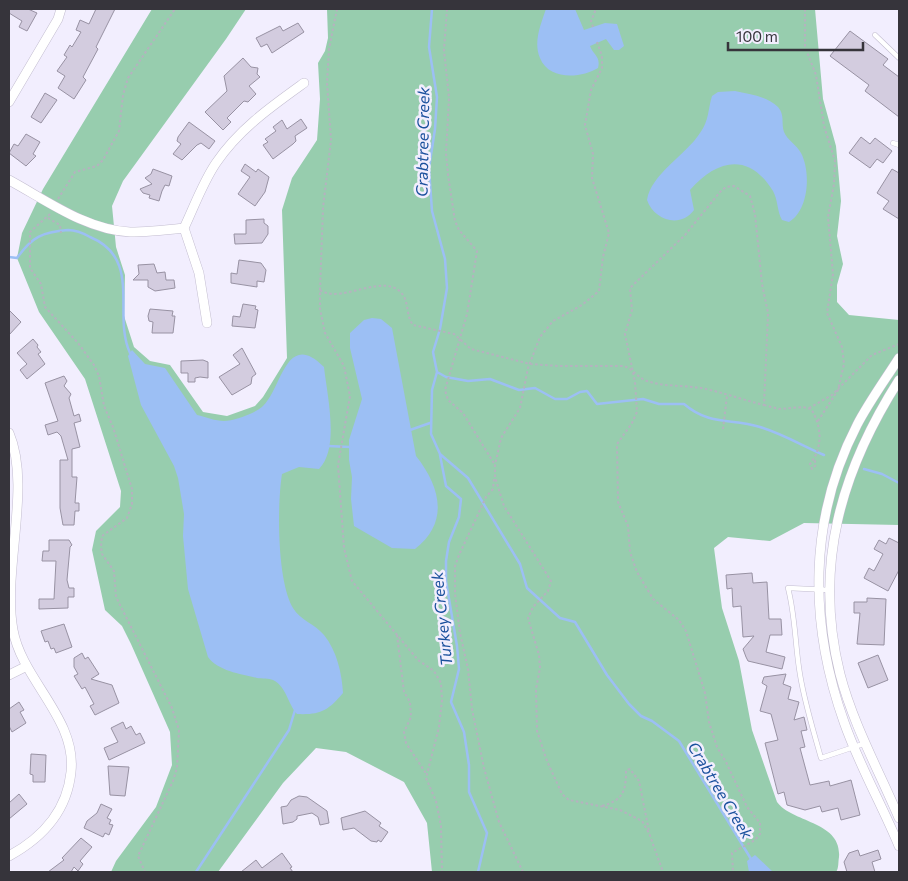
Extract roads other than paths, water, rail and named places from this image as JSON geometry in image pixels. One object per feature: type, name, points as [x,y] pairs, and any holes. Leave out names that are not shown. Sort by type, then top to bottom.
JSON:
[{"type":"street","points":[[9,102],[58,18],[60,9]]},
{"type":"street","points":[[206,323],[200,273],[184,228],[216,163],[230,145],[248,125],[304,83]]},
{"type":"street","points":[[9,180],[55,205],[105,228],[128,232],[184,228]]},
{"type":"street","points":[[899,358],[857,425],[839,466],[824,519],[817,589],[820,624],[830,680],[854,748],[899,846]]},
{"type":"street","points":[[899,380],[869,429],[842,498],[833,538],[830,590],[834,642],[840,675],[866,743],[899,818]]},
{"type":"street","points":[[9,433],[15,452],[18,474],[11,539],[11,617],[17,644],[25,667],[66,734],[72,769],[68,791],[58,814],[28,845],[9,856]]},
{"type":"street","points":[[9,675],[25,667]]},
{"type":"lane","points":[[876,35],[899,58]]},
{"type":"lane","points":[[893,143],[899,145]]},
{"type":"lane","points":[[830,590],[788,588],[795,614],[799,668],[805,696],[821,758],[866,743]]},
{"type":"water","points":[[546,9],[575,9],[584,30],[605,23],[617,24],[624,46],[619,50],[614,50],[606,39],[590,46],[598,58],[598,68],[583,74],[566,75],[551,71],[540,58],[537,46],[538,33]]},
{"type":"water","points":[[735,91],[763,98],[774,103],[780,110],[784,132],[801,153],[806,170],[806,190],[801,209],[789,222],[782,220],[775,194],[764,178],[754,170],[743,165],[733,164],[722,166],[711,172],[690,190],[694,210],[688,216],[675,220],[661,217],[650,207],[647,200],[655,182],[700,133],[707,119],[712,96],[718,92]]},
{"type":"water","points":[[372,318],[381,319],[392,328],[416,456],[431,479],[438,504],[437,516],[433,527],[426,538],[415,549],[392,548],[354,526],[349,440],[362,399],[350,348],[350,333],[364,320]]},
{"type":"water","points":[[132,350],[145,364],[165,368],[197,415],[221,421],[245,416],[263,406],[270,398],[286,366],[293,358],[301,355],[311,357],[324,367],[331,435],[329,448],[325,460],[319,469],[299,467],[282,474],[279,504],[281,562],[288,596],[296,612],[320,631],[329,641],[340,671],[343,693],[323,711],[312,714],[297,714],[281,686],[271,679],[257,678],[224,669],[212,662],[208,657],[188,589],[183,536],[184,514],[178,478],[174,466],[141,405],[128,356]]},
{"type":"water","points":[[755,855],[773,872],[749,872],[747,861]]},
{"type":"waterway","name":"Crabtree Creek","points":[[432,9],[429,47],[437,97],[435,129],[429,168],[432,211],[445,259],[447,288],[440,329],[433,352],[437,372],[432,390],[431,434],[440,454],[468,478],[520,564],[527,588],[560,618],[575,622],[607,675],[629,704],[641,716],[652,721],[679,741],[751,859]]},
{"type":"waterway","points":[[9,257],[17,258],[33,240],[44,234],[59,231],[71,230],[79,232],[106,247],[116,259],[121,273],[125,338],[130,353]]},
{"type":"waterway","points":[[437,372],[446,377],[468,381],[490,379],[519,390],[535,388],[555,399],[567,399],[580,392],[587,391],[597,404],[643,399],[659,404],[684,404],[703,416],[760,427],[824,455]]},
{"type":"waterway","points":[[410,430],[430,423]]},
{"type":"waterway","points":[[328,446],[350,447]]},
{"type":"waterway","name":"Turkey Creek","points":[[440,455],[446,486],[461,499],[459,517],[449,542],[446,561],[446,581],[459,669],[451,702],[464,732],[469,765],[469,792],[487,833],[478,872]]},
{"type":"waterway","points":[[864,469],[882,474],[899,483]]},
{"type":"waterway","points":[[196,872],[289,730],[295,710]]}]
